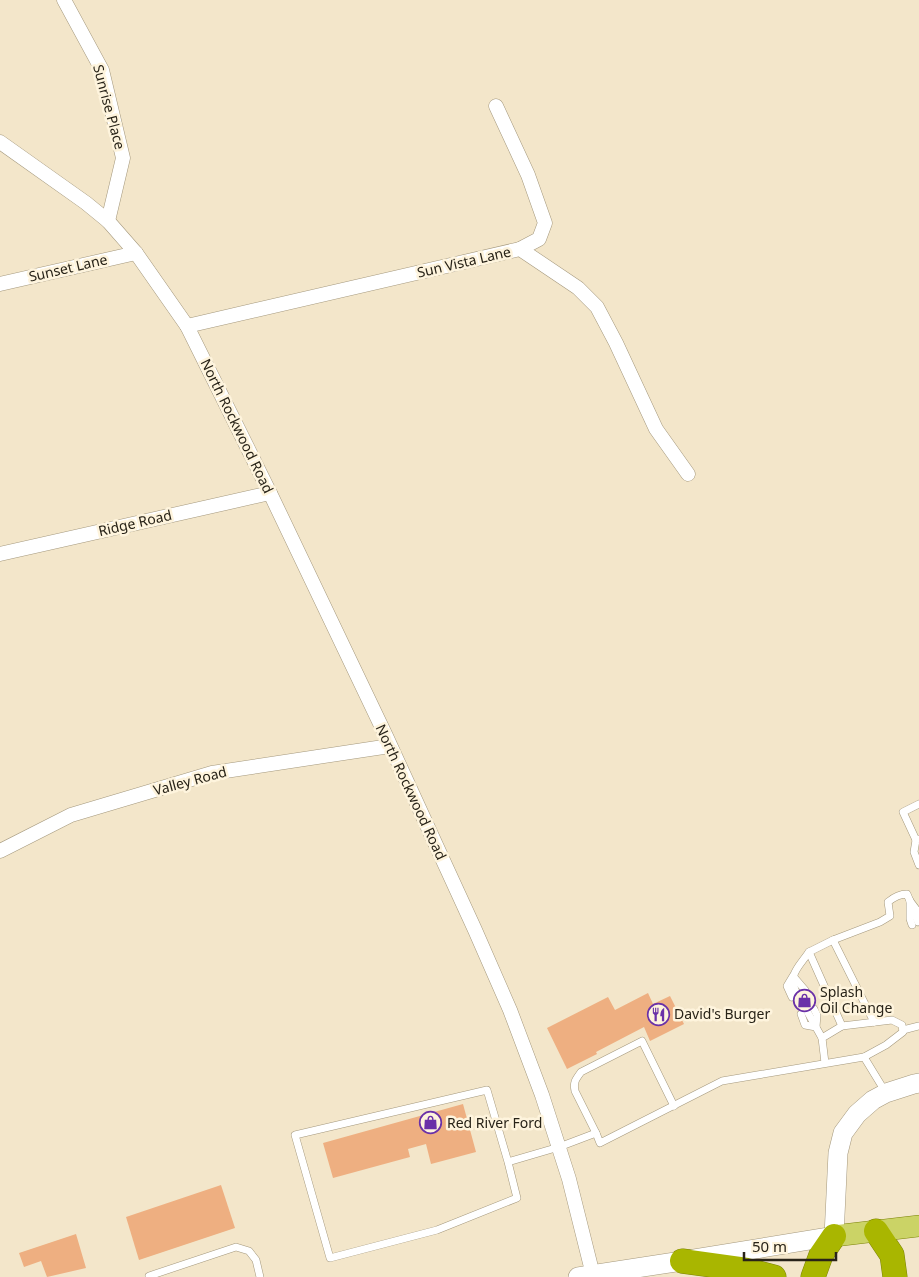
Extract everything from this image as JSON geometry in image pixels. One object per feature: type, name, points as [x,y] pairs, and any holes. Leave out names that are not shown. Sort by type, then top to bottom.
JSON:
[{"type":"highway","points":[[876,1231],[892,1255],[895,1277]]},
{"type":"highway","points":[[812,1277],[820,1255],[834,1236]]},
{"type":"highway","points":[[682,1261],[747,1270],[774,1277]]},
{"type":"main road","points":[[834,1236],[838,1153],[844,1133],[858,1114],[873,1100],[886,1093],[919,1083]]},
{"type":"main road","points":[[588,1276],[834,1236],[919,1226]]},
{"type":"street","name":"Sunrise Place","points":[[64,0],[102,70],[123,158],[108,221]]},
{"type":"street","points":[[496,106],[528,175],[545,223],[538,239],[520,249]]},
{"type":"street","name":"North Rockwood Road","points":[[0,142],[86,203],[108,221],[136,253],[187,326],[270,493],[390,746],[510,1010],[542,1095],[569,1179],[588,1276]]},
{"type":"street","name":"Sun Vista Lane","points":[[187,326],[520,249],[578,288],[597,307],[656,428],[688,474]]},
{"type":"street","name":"Sunset Lane","points":[[0,284],[136,253]]},
{"type":"street","name":"Ridge Road","points":[[0,554],[270,493]]},
{"type":"street","name":"Valley Road","points":[[0,851],[72,815],[212,773],[390,746]]},
{"type":"lane","points":[[919,804],[903,812],[917,840],[914,852],[919,865]]},
{"type":"lane","points":[[795,996],[793,976],[809,952],[890,916],[888,902],[902,894],[907,894],[910,902],[919,913]]},
{"type":"lane","points":[[910,902],[910,919],[915,924]]},
{"type":"lane","points":[[833,940],[874,1022]]},
{"type":"lane","points":[[809,952],[842,1026]]},
{"type":"lane","points":[[793,976],[805,990]]},
{"type":"lane","points":[[816,1027],[805,1025],[807,1011],[817,1015],[816,1027],[822,1038],[825,1064]]},
{"type":"lane","points":[[822,1038],[842,1026],[892,1020],[902,1025],[903,1030]]},
{"type":"lane","points":[[674,1106],[642,1041],[581,1072],[573,1084],[600,1143],[674,1106],[722,1081],[864,1057],[886,1046],[903,1030],[919,1026]]},
{"type":"lane","points":[[864,1057],[886,1093]]},
{"type":"lane","points":[[487,1090],[508,1162],[517,1198],[437,1230],[330,1258],[295,1135],[487,1090]]},
{"type":"lane","points":[[508,1162],[559,1147],[596,1132]]},
{"type":"lane","points":[[149,1276],[236,1247],[249,1251],[256,1260],[260,1277]]},
{"type":"building","points":[[648,993],[653,1004],[670,996],[684,1024],[650,1041],[644,1027],[567,1069],[547,1028],[608,997],[615,1010]]},
{"type":"building","name":"Red River Ford","points":[[463,1104],[476,1152],[431,1164],[426,1144],[408,1149],[410,1157],[333,1178],[323,1143]]},
{"type":"building","points":[[221,1185],[235,1228],[139,1260],[126,1217]]},
{"type":"building","points":[[76,1234],[86,1268],[47,1277],[41,1261],[24,1267],[19,1253]]},
{"type":"place","name":"Splash Oil Change","points":[[804,1000]]},
{"type":"place","name":"David's Burger","points":[[658,1014]]},
{"type":"place","name":"Red River Ford","points":[[431,1123]]}]
